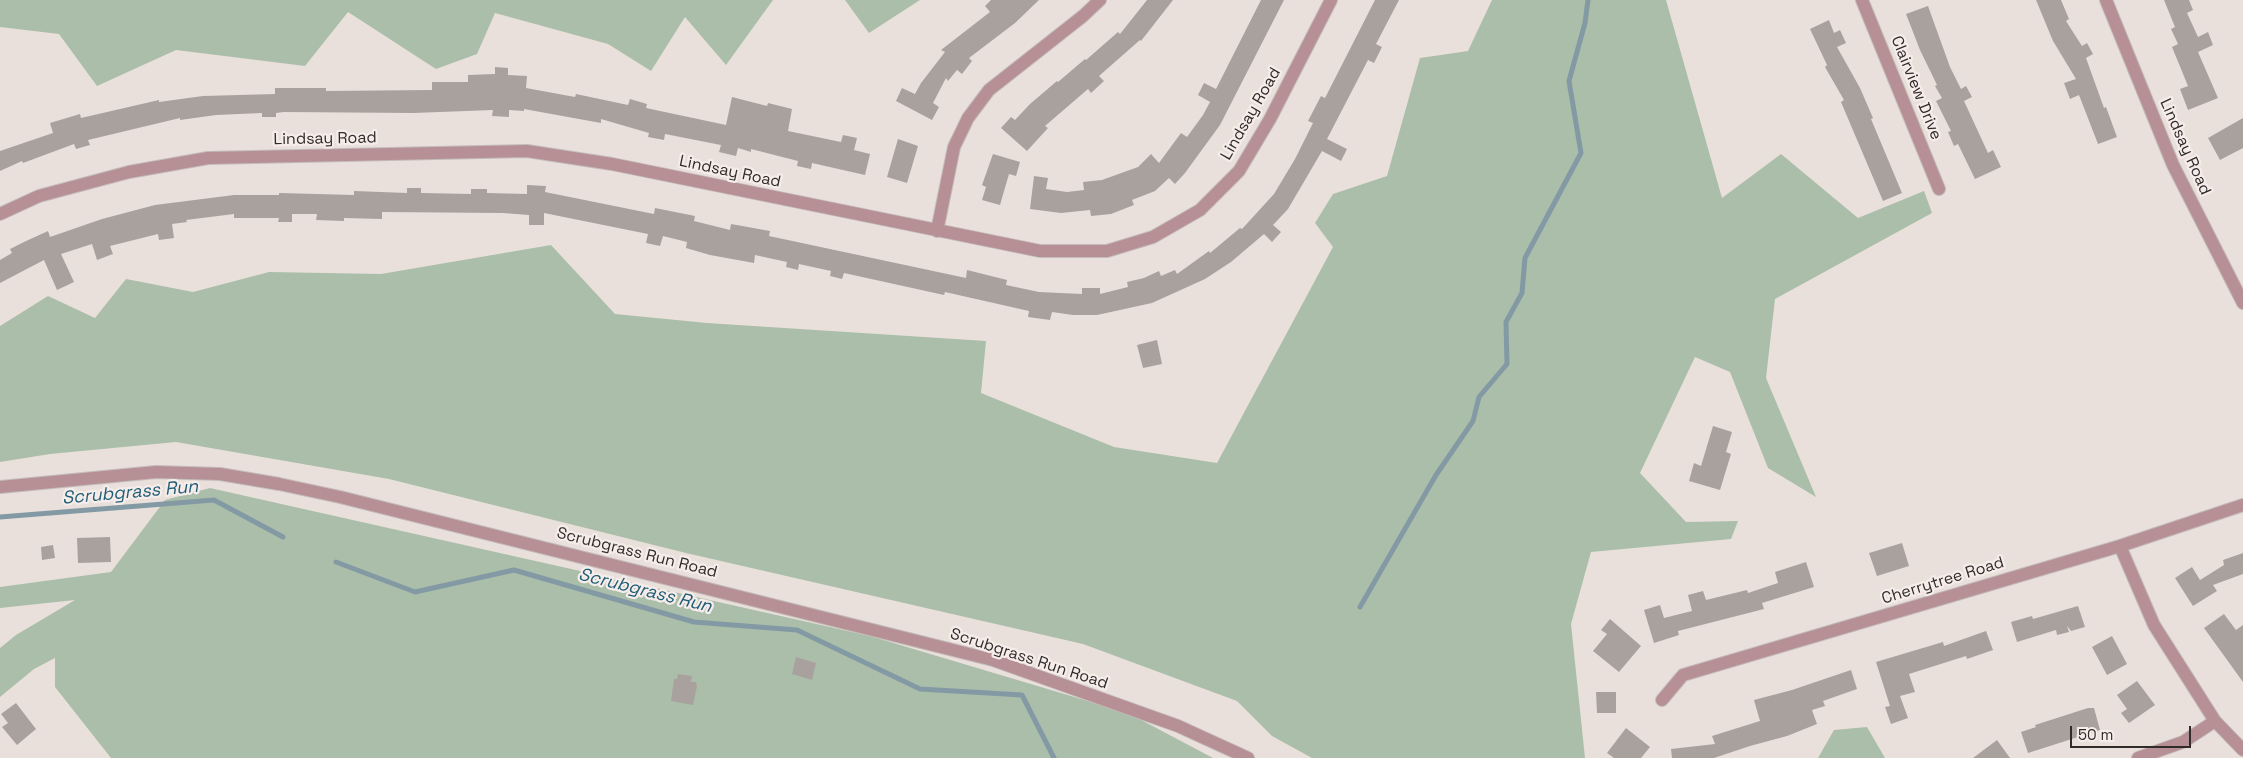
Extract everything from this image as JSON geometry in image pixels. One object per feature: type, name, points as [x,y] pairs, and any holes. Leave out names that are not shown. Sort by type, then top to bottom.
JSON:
[{"type":"street","points":[[937,231],[954,147],[968,118],[989,90],[1084,16],[1100,0]]},
{"type":"street","name":"Lindsay Road","points":[[0,214],[39,196],[129,172],[208,158],[527,151],[622,166],[1040,251],[1107,252],[1152,237],[1200,210],[1239,171],[1270,119],[1331,0]]},
{"type":"street","name":"Clairview Drive","points":[[1862,0],[1939,189]]},
{"type":"street","name":"Lindsay Road","points":[[2106,0],[2173,165],[2243,303]]},
{"type":"street","name":"Scrubgrass Run Road","points":[[0,487],[156,472],[220,474],[331,495],[775,604],[993,660],[1178,726],[1248,758]]},
{"type":"street","name":"Cherrytree Road","points":[[1662,700],[1683,675],[2120,546],[2243,505]]},
{"type":"street","points":[[2120,546],[2154,625],[2215,721],[2243,750]]},
{"type":"street","points":[[2138,758],[2183,742],[2215,721]]},
{"type":"green space","points":[[0,0],[773,0],[726,65],[685,17],[651,71],[608,44],[495,13],[477,54],[436,69],[348,12],[305,66],[176,50],[97,86],[59,34],[0,27]]},
{"type":"green space","points":[[845,0],[920,0],[869,33]]},
{"type":"green space","points":[[1492,0],[1666,0],[1722,198],[1781,154],[1858,218],[1924,191],[1932,213],[1775,299],[1766,378],[1816,497],[1768,468],[1730,372],[1695,357],[1640,473],[1686,522],[1738,521],[1731,539],[1591,552],[1571,624],[1585,758],[1312,758],[1272,736],[1237,701],[1083,644],[686,553],[389,479],[176,442],[50,454],[0,462],[0,326],[48,296],[95,318],[126,279],[193,292],[269,272],[381,274],[551,245],[615,314],[707,323],[986,341],[981,393],[1114,447],[1217,463],[1333,247],[1315,223],[1333,194],[1387,176],[1420,58],[1468,51]]},
{"type":"green space","points":[[210,488],[870,636],[1128,713],[1213,758],[111,758],[55,687],[55,658],[34,669],[0,697],[0,648],[16,635],[75,600],[0,608],[0,587],[111,572],[165,500]]},
{"type":"green space","points":[[1867,727],[1885,758],[1818,758],[1834,730]]},
{"type":"building","points":[[991,0],[1039,0],[1015,23],[969,58],[972,61],[962,74],[957,70],[948,81],[946,78],[933,103],[939,107],[932,120],[896,101],[902,88],[915,94],[921,83],[945,52],[941,50],[990,12],[985,6]]},
{"type":"building","points":[[1147,0],[1173,0],[1141,41],[1099,76],[1104,81],[1091,93],[1088,89],[1045,126],[1048,128],[1027,151],[1001,128],[1011,117],[1015,120],[1030,104],[1118,32],[1120,34]]},
{"type":"building","points":[[1261,0],[1284,0],[1220,125],[1175,184],[1169,178],[1155,191],[1132,200],[1134,205],[1111,214],[1091,216],[1090,210],[1061,213],[1030,209],[1034,176],[1048,178],[1046,189],[1067,192],[1084,190],[1083,182],[1102,180],[1138,167],[1151,154],[1159,163],[1181,133],[1187,137],[1203,115],[1210,102],[1198,95],[1204,83],[1216,89]]},
{"type":"building","points":[[1375,0],[1399,0],[1376,44],[1382,47],[1374,63],[1368,60],[1327,139],[1347,149],[1341,161],[1322,151],[1288,209],[1273,225],[1281,232],[1272,242],[1264,234],[1231,262],[1205,279],[1152,303],[1097,315],[1073,315],[1052,312],[1050,320],[1028,317],[1029,311],[945,292],[944,295],[844,273],[842,279],[830,276],[831,271],[799,264],[798,270],[786,267],[787,262],[755,255],[754,263],[710,255],[686,248],[687,242],[663,236],[660,246],[646,243],[648,234],[544,213],[544,225],[529,225],[529,215],[503,213],[382,212],[382,219],[344,218],[344,221],[316,220],[317,214],[292,214],[292,222],[278,222],[279,218],[234,218],[234,214],[186,220],[187,222],[172,224],[174,238],[159,240],[158,234],[110,246],[113,254],[97,260],[92,244],[61,254],[74,282],[57,290],[44,260],[0,283],[0,260],[12,253],[10,249],[48,231],[50,237],[102,219],[155,205],[234,195],[279,195],[279,193],[354,195],[354,191],[407,193],[407,188],[421,188],[421,193],[471,194],[471,189],[487,189],[487,193],[527,194],[527,185],[546,186],[545,192],[654,214],[655,208],[695,216],[694,221],[730,230],[731,224],[770,231],[769,236],[966,278],[967,270],[1007,280],[1006,285],[1039,292],[1082,294],[1082,288],[1100,288],[1100,294],[1128,287],[1127,282],[1144,278],[1159,271],[1161,276],[1175,270],[1177,274],[1209,251],[1210,253],[1240,228],[1242,229],[1274,194],[1295,159],[1313,123],[1308,121],[1321,96],[1325,98]]},
{"type":"building","points":[[2036,0],[2061,0],[2069,19],[2066,21],[2082,46],[2087,43],[2093,54],[2086,58],[2104,108],[2106,107],[2117,137],[2098,144],[2079,95],[2070,99],[2064,83],[2076,79],[2053,41]]},
{"type":"building","points":[[2164,0],[2189,0],[2193,10],[2187,13],[2198,37],[2208,32],[2213,45],[2198,52],[2218,98],[2188,110],[2180,89],[2188,86],[2172,47],[2178,44],[2171,29],[2175,27]]},
{"type":"building","points":[[1928,6],[1950,67],[1961,89],[1966,86],[1972,97],[1964,101],[1988,153],[1993,150],[2001,167],[1975,179],[1958,144],[1954,146],[1948,132],[1951,131],[1936,101],[1942,98],[1935,86],[1937,85],[1920,50],[1906,14]]},
{"type":"building","points":[[1829,20],[1834,33],[1840,30],[1846,43],[1837,47],[1860,88],[1902,193],[1883,201],[1841,102],[1844,100],[1825,67],[1827,65],[1810,29]]},
{"type":"building","points":[[495,67],[508,68],[508,75],[527,76],[526,88],[575,97],[576,94],[628,105],[630,99],[647,104],[646,108],[726,125],[732,97],[767,106],[768,103],[792,109],[788,131],[841,142],[843,135],[857,138],[854,150],[870,154],[865,175],[812,163],[811,169],[797,166],[798,161],[751,149],[751,152],[738,148],[736,156],[719,152],[721,145],[665,134],[664,140],[648,137],[649,133],[601,119],[601,123],[524,109],[524,111],[509,110],[509,117],[492,116],[493,110],[413,113],[284,112],[276,113],[276,117],[262,117],[262,113],[216,115],[180,120],[180,118],[88,140],[90,145],[76,149],[74,144],[23,163],[22,161],[0,171],[0,151],[53,133],[50,123],[80,114],[81,118],[159,100],[159,102],[203,96],[275,94],[275,88],[326,88],[326,91],[432,90],[432,82],[468,82],[468,75],[495,74]]},
{"type":"building","points":[[2243,118],[2243,148],[2220,160],[2208,138]]},
{"type":"building","points":[[898,139],[918,146],[907,183],[887,177]]},
{"type":"building","points":[[993,154],[1020,162],[1016,176],[1009,174],[1000,205],[982,200],[986,187],[982,185]]},
{"type":"building","points":[[1157,340],[1162,364],[1143,368],[1137,345]]},
{"type":"building","points":[[1713,426],[1732,432],[1726,452],[1731,454],[1720,490],[1689,481],[1694,463],[1701,466]]},
{"type":"building","points":[[110,537],[111,562],[78,563],[77,538]]},
{"type":"building","points":[[1902,543],[1909,566],[1877,576],[1869,553]]},
{"type":"building","points":[[53,545],[55,558],[42,560],[41,547]]},
{"type":"building","points":[[2243,553],[2243,574],[2213,585],[2217,591],[2193,606],[2175,578],[2192,567],[2200,580],[2224,565],[2223,560]]},
{"type":"building","points":[[1806,562],[1814,587],[1762,603],[1764,609],[1678,631],[1679,635],[1654,643],[1644,610],[1660,605],[1664,618],[1692,611],[1688,595],[1703,591],[1706,600],[1747,590],[1748,593],[1778,583],[1775,572]]},
{"type":"building","points":[[2078,606],[2085,627],[2071,631],[2067,626],[2069,632],[2057,635],[2056,630],[2017,642],[2011,622],[2032,616],[2033,619]]},
{"type":"building","points":[[2224,614],[2236,630],[2243,625],[2243,682],[2204,628]]},
{"type":"building","points":[[1610,619],[1641,646],[1619,672],[1593,651],[1607,634],[1601,630]]},
{"type":"building","points":[[1986,631],[1993,650],[1967,659],[1966,656],[1909,674],[1915,692],[1900,696],[1908,718],[1891,724],[1885,707],[1890,706],[1876,662],[1943,642],[1944,646]]},
{"type":"building","points":[[2112,636],[2127,664],[2107,675],[2092,647]]},
{"type":"building","points":[[796,657],[816,663],[812,680],[792,674]]},
{"type":"building","points":[[1851,670],[1857,689],[1823,701],[1825,706],[1812,710],[1817,724],[1787,736],[1714,758],[1672,758],[1671,749],[1715,744],[1712,736],[1760,721],[1754,700],[1792,690]]},
{"type":"building","points":[[678,674],[692,676],[691,682],[696,682],[697,686],[693,705],[671,701],[674,679],[677,679]]},
{"type":"building","points":[[2137,681],[2155,705],[2129,723],[2121,713],[2127,709],[2117,695]]},
{"type":"building","points":[[1596,692],[1616,692],[1616,713],[1597,713]]},
{"type":"building","points":[[16,703],[36,729],[17,745],[2,727],[8,723],[1,714]]},
{"type":"building","points":[[2088,708],[2094,708],[2100,730],[2028,753],[2021,732],[2036,727],[2035,725]]},
{"type":"building","points":[[1626,728],[1650,747],[1641,758],[1614,758],[1607,753]]},
{"type":"building","points":[[1997,740],[2010,758],[1973,758]]},
{"type":"waterway","points":[[1360,607],[1436,475],[1473,421],[1479,397],[1507,364],[1506,322],[1522,293],[1525,258],[1581,153],[1569,81],[1585,23],[1588,0]]},
{"type":"waterway","name":"Scrubgrass Run","points":[[0,517],[214,500],[283,537]]},
{"type":"waterway","name":"Scrubgrass Run","points":[[336,562],[415,592],[514,570],[694,622],[797,630],[920,689],[1022,695],[1054,758]]}]
